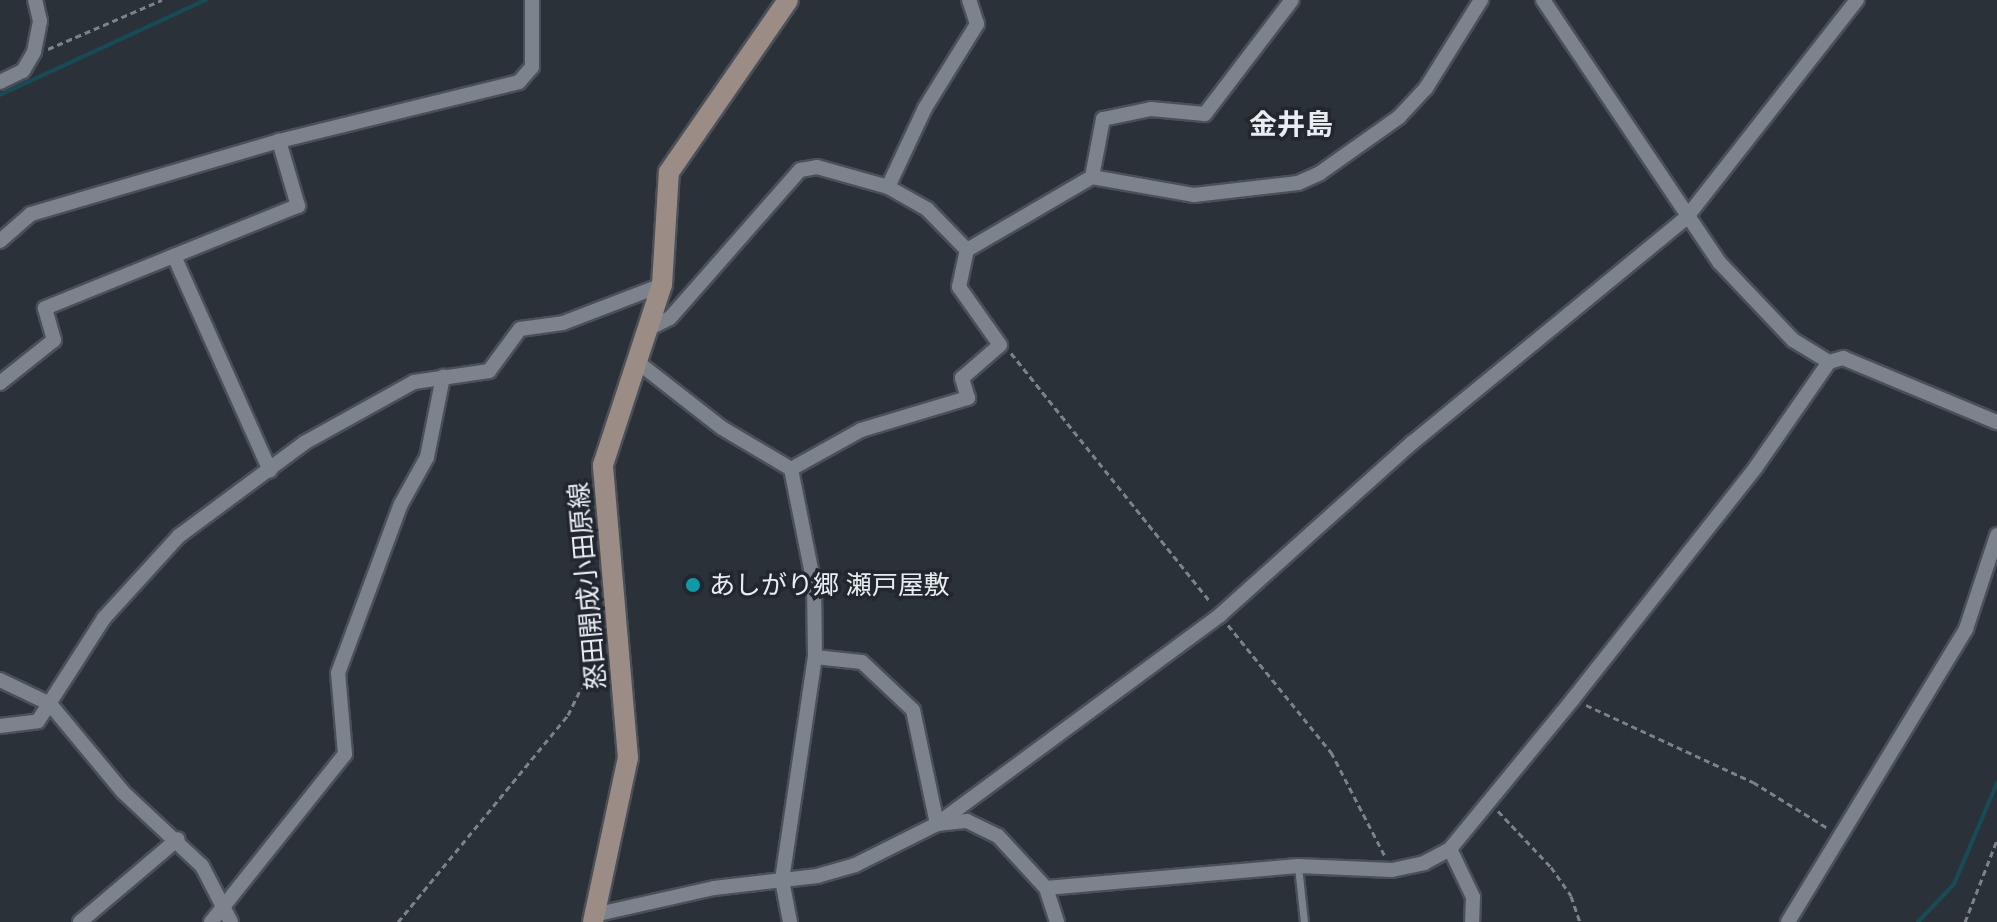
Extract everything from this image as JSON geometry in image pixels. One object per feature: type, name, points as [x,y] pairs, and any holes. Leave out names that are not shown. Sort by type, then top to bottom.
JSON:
[{"type":"main road","name":"怒田開成小田原線","points":[[595,918],[628,758],[603,465],[640,364],[662,285],[669,172],[788,0]]},
{"type":"street","points":[[0,82],[23,71],[34,52],[40,21],[35,0]]},
{"type":"street","points":[[0,241],[31,214],[279,141],[519,82],[532,67],[532,0]]},
{"type":"street","points":[[888,187],[925,108],[977,24],[969,0]]},
{"type":"street","points":[[1092,177],[1103,119],[1151,109],[1205,114],[1292,0]]},
{"type":"street","points":[[791,469],[861,430],[968,398],[962,378],[1000,345],[959,287],[967,250],[1092,177],[1194,195],[1298,183],[1399,117],[1426,88],[1481,0]]},
{"type":"street","points":[[1543,0],[1686,218],[1759,309],[1829,362]]},
{"type":"street","points":[[595,918],[855,865],[937,824],[1220,615],[1412,443],[1686,218],[1857,0]]},
{"type":"street","points":[[0,383],[54,340],[45,308],[298,206],[279,141]]},
{"type":"street","points":[[652,327],[670,318],[800,170],[817,167],[888,187],[927,209],[967,250]]},
{"type":"street","points":[[174,256],[270,471]]},
{"type":"street","points":[[0,726],[28,726],[50,704],[104,618],[179,536],[304,443],[414,382],[489,371],[520,329],[563,323],[662,285]]},
{"type":"street","points":[[1046,888],[1298,866],[1392,870],[1424,863],[1450,849],[1487,799],[1573,699],[1756,467],[1829,362],[1843,358],[1997,422]]},
{"type":"street","points":[[640,364],[722,428],[791,469],[814,584],[815,657],[782,880],[790,922]]},
{"type":"street","points":[[211,922],[223,902],[341,765],[347,736],[336,697],[338,673],[401,504],[427,457],[443,377]]},
{"type":"street","points":[[1788,922],[1966,629],[1997,535]]},
{"type":"street","points":[[815,657],[862,662],[913,710],[937,824]]},
{"type":"street","points":[[0,680],[50,704],[123,792],[178,839],[223,902],[231,922]]},
{"type":"street","points":[[937,824],[984,825],[1046,888],[1057,922]]},
{"type":"street","points":[[80,922],[178,839]]},
{"type":"street","points":[[1450,849],[1473,897],[1472,922]]},
{"type":"lane","points":[[1298,866],[1304,922]]},
{"type":"path","points":[[34,52],[162,0]]},
{"type":"path","points":[[1000,345],[1016,356],[1331,752],[1392,870]]},
{"type":"path","points":[[398,922],[568,715],[583,684],[598,598]]},
{"type":"path","points":[[1573,699],[1753,782],[1842,837]]},
{"type":"path","points":[[1487,799],[1551,867],[1571,896],[1580,922]]},
{"type":"path","points":[[1965,922],[1997,840]]},
{"type":"waterway","points":[[0,95],[206,0]]},
{"type":"waterway","points":[[1918,922],[1954,884],[1997,783]]},
{"type":"place","name":"あしがり郷 瀬戸屋敷","points":[[693,585]]},
{"type":"district","name":"金井島","points":[[1291,123]]}]
